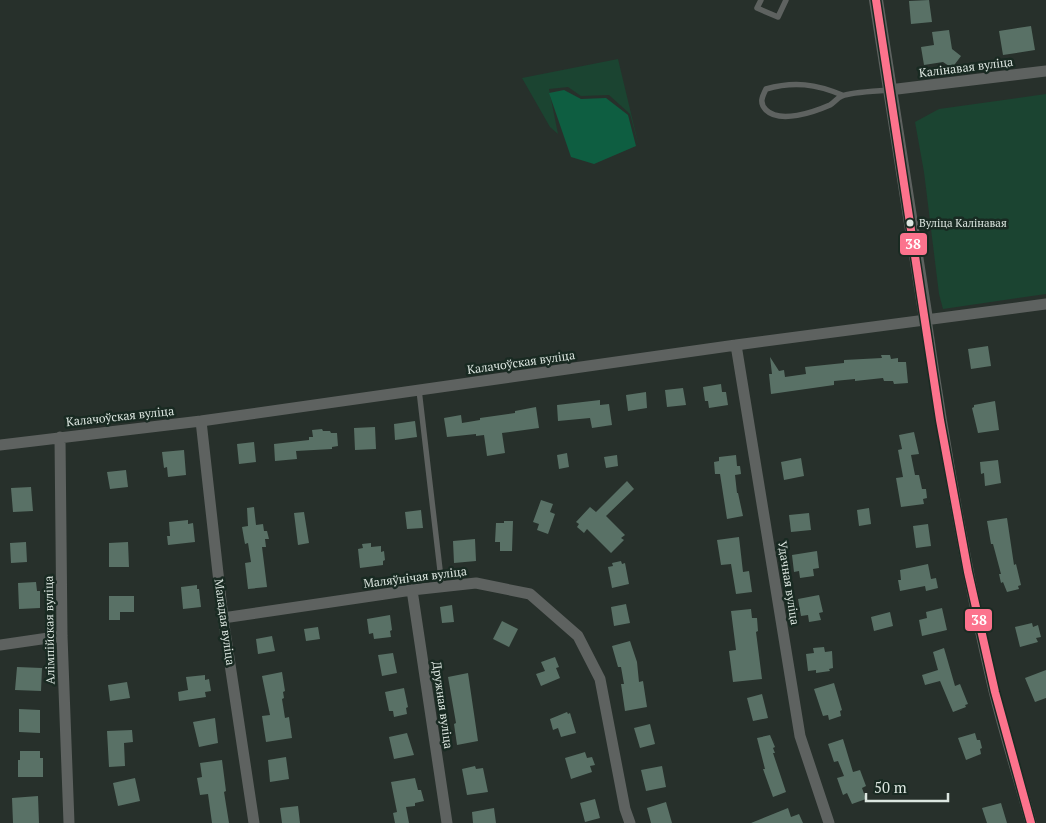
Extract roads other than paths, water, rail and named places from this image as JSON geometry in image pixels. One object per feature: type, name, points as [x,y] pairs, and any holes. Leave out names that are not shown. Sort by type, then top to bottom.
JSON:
[{"type":"street","points":[[876,0],[940,420],[968,572],[994,692],[1031,823]]},
{"type":"street","name":"Калінавая вуліца","points":[[889,90],[1046,71]]},
{"type":"street","name":"Калачоўская вуліца","points":[[0,445],[201,421],[736,345],[1046,304]]},
{"type":"street","name":"Удачная вуліца","points":[[736,345],[800,736],[829,823]]},
{"type":"street","name":"Маладая вуліца","points":[[201,421],[224,618],[254,823]]},
{"type":"street","name":"Алімпійская вуліца","points":[[60,437],[62,636],[70,823]]},
{"type":"street","name":"Маляўнічая вуліца","points":[[224,618],[412,590],[476,583],[530,594],[578,636],[600,679],[625,809],[630,823]]},
{"type":"street","name":"Дружная вуліца","points":[[412,590],[447,823]]},
{"type":"street","points":[[0,645],[62,636]]},
{"type":"lane","points":[[761,0],[757,8],[778,17],[786,0]]},
{"type":"lane","points":[[842,95],[832,104],[787,117],[776,116],[768,112],[762,106],[761,98],[766,89],[792,84],[825,88],[842,95],[889,90]]},
{"type":"lane","points":[[420,390],[442,587]]},
{"type":"place","name":"Вуліца Калінавая","points":[[910,223]]}]
